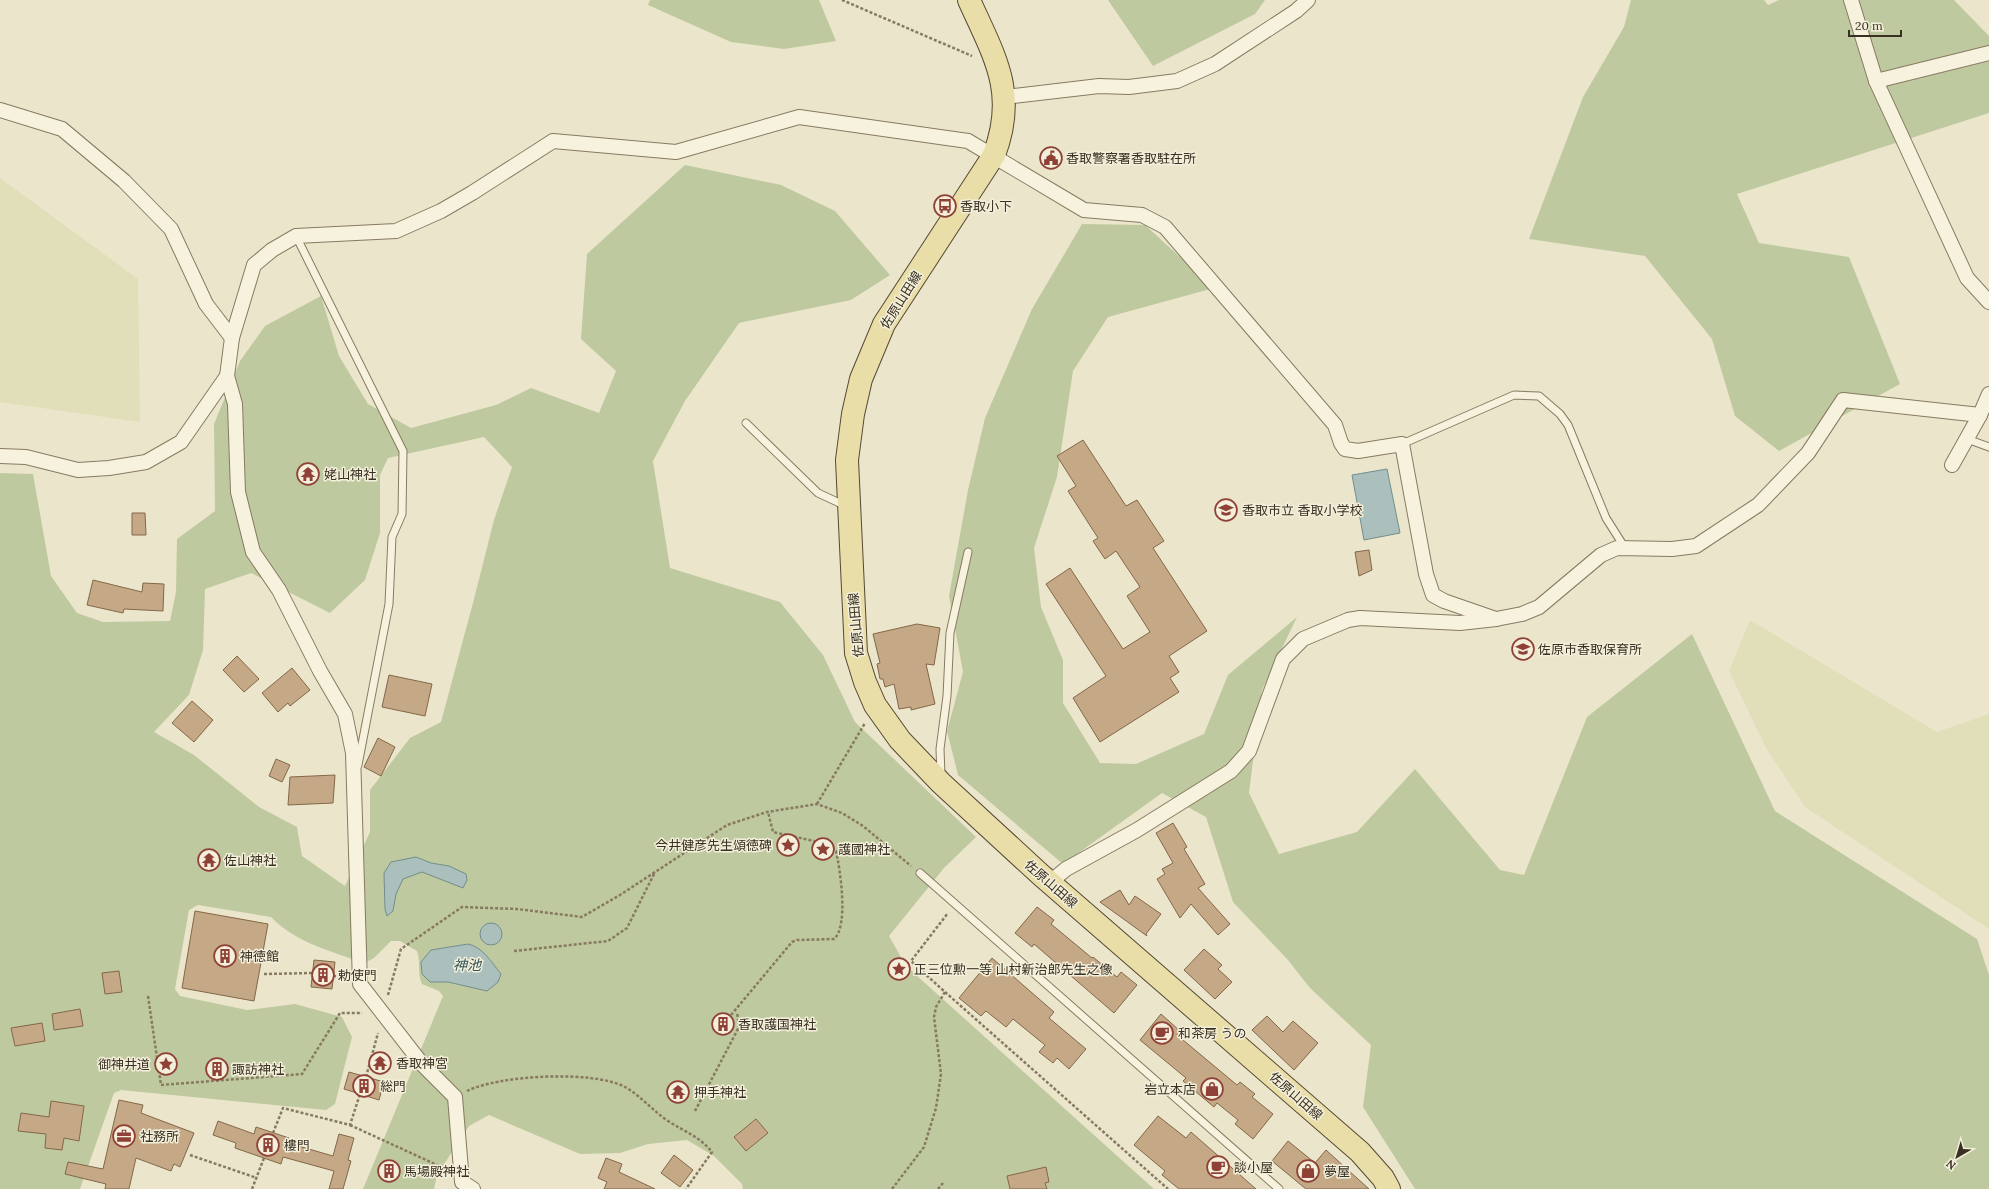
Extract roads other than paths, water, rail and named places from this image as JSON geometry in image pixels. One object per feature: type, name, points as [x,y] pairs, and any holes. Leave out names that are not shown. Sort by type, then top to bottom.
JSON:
[{"type":"main road","name":"佐原山田線","points":[[969,0],[999,68],[1005,97],[1003,124],[994,155],[884,324],[861,379],[853,414],[847,460],[856,653],[865,682],[875,705],[900,740],[941,783],[1049,883],[1360,1152],[1383,1178],[1389,1189]]},
{"type":"street","points":[[1005,97],[1100,86],[1129,87],[1177,81],[1215,64],[1296,11],[1308,0]]},
{"type":"street","points":[[1851,0],[1876,81],[1967,278],[1989,302]]},
{"type":"street","points":[[1876,81],[1989,53]]},
{"type":"street","points":[[0,110],[62,129],[124,181],[172,230],[206,304],[232,338]]},
{"type":"street","points":[[473,1189],[462,1182],[455,1097],[422,1064],[360,984],[353,753],[345,714],[320,671],[279,590],[253,552],[238,492],[235,404],[227,376],[232,338],[254,265],[272,250],[296,236],[396,231],[440,211],[472,193],[553,141],[676,152],[799,117],[968,141],[994,155],[1084,210],[1142,215],[1165,227],[1335,425],[1341,443],[1345,449],[1358,451],[1402,444],[1426,574],[1433,595],[1444,601],[1496,619]]},
{"type":"street","points":[[0,456],[26,456],[78,470],[110,468],[146,462],[181,442],[227,376]]},
{"type":"street","points":[[1952,465],[1980,415],[1989,394]]},
{"type":"street","points":[[1049,883],[1066,869],[1137,830],[1231,771],[1248,750],[1283,659],[1303,639],[1348,620],[1360,618],[1460,623],[1496,619],[1522,614],[1539,607],[1601,554],[1617,548],[1672,549],[1696,546],[1758,505],[1808,453],[1843,400],[1980,415]]},
{"type":"lane","points":[[296,236],[403,451],[402,514],[392,537],[389,604],[354,784]]},
{"type":"lane","points":[[1402,444],[1514,396],[1538,396],[1560,414],[1568,425],[1606,518],[1624,548]]},
{"type":"lane","points":[[746,423],[818,493],[848,507]]},
{"type":"lane","points":[[1967,439],[1989,447]]},
{"type":"lane","points":[[941,783],[940,749],[947,696],[950,633],[968,552]]},
{"type":"lane","points":[[920,873],[955,902],[1279,1189]]},
{"type":"water","points":[[1387,469],[1400,533],[1364,540],[1352,475]]},
{"type":"water","points":[[416,857],[431,863],[449,866],[466,874],[467,880],[463,888],[422,872],[403,879],[396,894],[393,911],[387,916],[385,909],[384,873],[391,862]]},
{"type":"water","points":[[491,923],[495,924],[501,930],[501,938],[495,944],[491,945],[487,944],[481,938],[480,934],[481,930],[487,924]]},
{"type":"water","name":"神池","points":[[468,944],[483,952],[501,974],[498,982],[487,991],[448,982],[430,982],[422,974],[421,962],[431,950]]},
{"type":"place","name":"香取警察署香取駐在所","points":[[1051,158]]},
{"type":"place","name":"香取小下","points":[[945,206]]},
{"type":"place","name":"姥山神社","points":[[308,474]]},
{"type":"place","name":"香取市立 香取小学校","points":[[1226,510]]},
{"type":"place","name":"佐原市香取保育所","points":[[1523,649]]},
{"type":"place","name":"今井健彦先生頌徳碑","points":[[788,845]]},
{"type":"place","name":"護國神社","points":[[823,849]]},
{"type":"place","name":"佐山神社","points":[[209,860]]},
{"type":"place","name":"神徳館","points":[[225,956]]},
{"type":"place","name":"正三位勲一等 山村新治郎先生之像","points":[[899,969]]},
{"type":"place","name":"勅使門","points":[[323,975]]},
{"type":"place","name":"香取護国神社","points":[[723,1024]]},
{"type":"place","name":"和茶房 うの","points":[[1162,1033]]},
{"type":"place","name":"香取神宮","points":[[380,1063]]},
{"type":"place","name":"御神井道","points":[[166,1064]]},
{"type":"place","name":"諏訪神社","points":[[217,1069]]},
{"type":"place","name":"総門","points":[[364,1086]]},
{"type":"place","name":"岩立本店","points":[[1212,1089]]},
{"type":"place","name":"押手神社","points":[[678,1092]]},
{"type":"place","name":"社務所","points":[[124,1136]]},
{"type":"place","name":"樓門","points":[[268,1145]]},
{"type":"place","name":"談小屋","points":[[1218,1167]]},
{"type":"place","name":"馬場殿神社","points":[[389,1171]]},
{"type":"place","name":"夢屋","points":[[1308,1171]]}]
